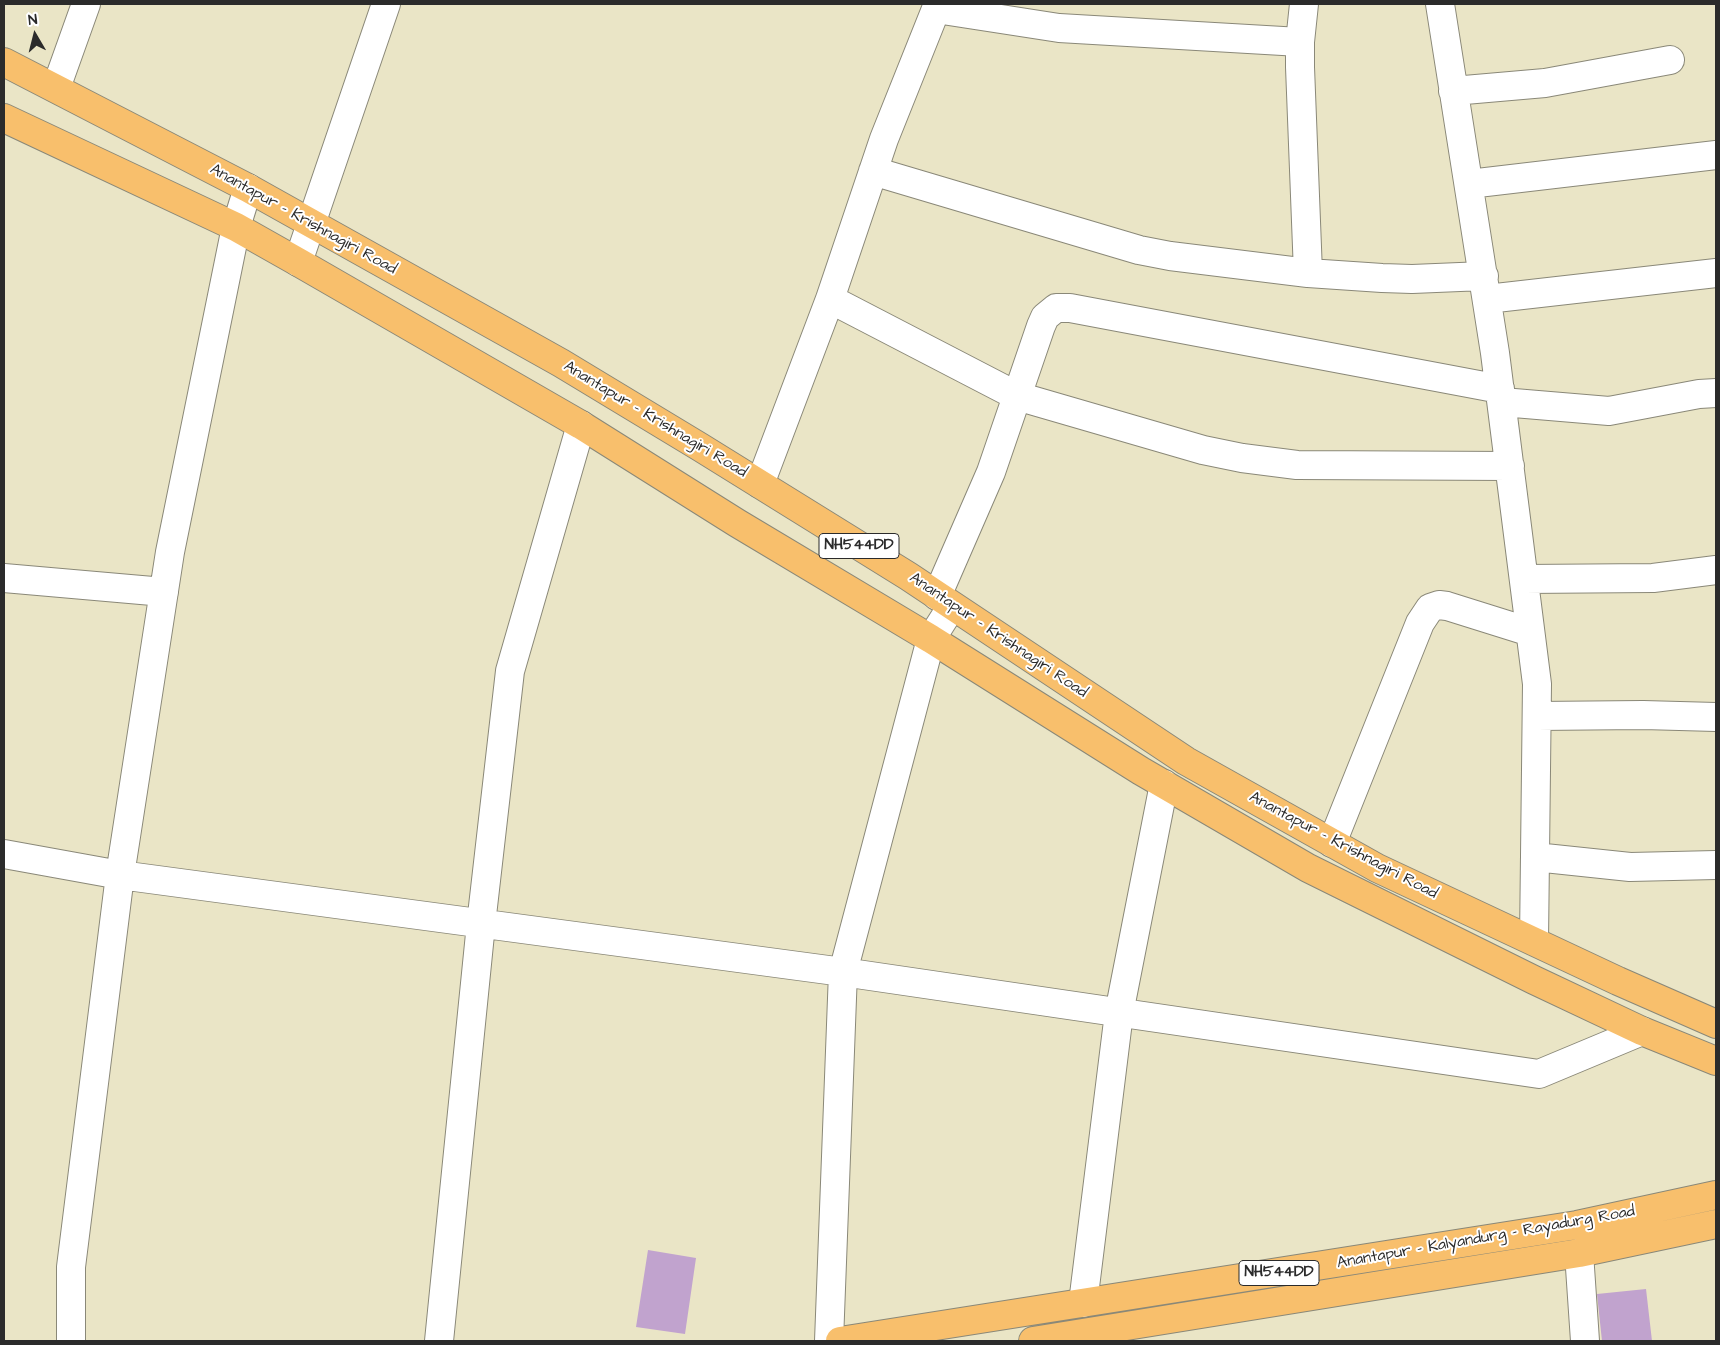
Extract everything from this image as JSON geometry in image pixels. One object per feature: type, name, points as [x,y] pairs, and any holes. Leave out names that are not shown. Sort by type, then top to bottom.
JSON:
[{"type":"highway","name":"Anantapur - Krishnagiri Road","points":[[4,62],[248,188],[561,363],[760,484],[945,601],[1186,761],[1377,868],[1618,981],[1716,1024]]},
{"type":"highway","name":"Anantapur - Krishnagiri Road","points":[[4,118],[236,228],[298,262],[581,425],[736,523],[931,639],[1164,784],[1308,868],[1534,980],[1642,1031],[1716,1061]]},
{"type":"highway","name":"Anantapur - Kalyandurg - Rayadurg Road","points":[[840,1341],[1577,1225],[1716,1195]]},
{"type":"highway","name":"Anantapur - Kalyandurg - Rayadurg Road","points":[[1033,1341],[1579,1253],[1716,1224]]},
{"type":"street","points":[[56,88],[86,4]]},
{"type":"street","points":[[298,262],[386,4]]},
{"type":"street","points":[[1304,4],[1300,42],[1308,273]]},
{"type":"street","points":[[1440,4],[1501,396],[1537,684],[1534,941]]},
{"type":"street","points":[[760,484],[830,299],[884,139],[937,6],[1059,28],[1300,42]]},
{"type":"street","points":[[1453,91],[1544,83],[1670,60]]},
{"type":"street","points":[[1468,184],[1716,155]]},
{"type":"street","points":[[873,171],[1139,250],[1308,273],[1412,279],[1485,287],[1716,273]]},
{"type":"street","points":[[71,1341],[71,1267],[120,874],[172,542],[236,228],[248,188]]},
{"type":"street","points":[[830,299],[1017,396],[1203,450],[1297,466],[1510,466]]},
{"type":"street","points":[[829,1341],[843,972],[931,639],[1045,317],[1051,311],[1062,307],[1501,396],[1609,411],[1699,394],[1716,394]]},
{"type":"street","points":[[439,1341],[481,924],[510,672],[581,425]]},
{"type":"street","points":[[1524,579],[1654,578],[1716,570]]},
{"type":"street","points":[[4,578],[164,592]]},
{"type":"street","points":[[1332,843],[1420,623],[1430,608],[1438,605],[1447,606],[1530,632]]},
{"type":"street","points":[[1537,716],[1644,715],[1716,717]]},
{"type":"street","points":[[1083,1303],[1118,1013],[1164,784]]},
{"type":"street","points":[[4,854],[120,874],[843,972],[1539,1074],[1642,1031]]},
{"type":"street","points":[[1535,857],[1630,867],[1716,865]]},
{"type":"street","points":[[1579,1253],[1585,1341]]},
{"type":"building","points":[[648,1250],[696,1258],[685,1334],[636,1327]]},
{"type":"building","points":[[1646,1289],[1652,1341],[1602,1341],[1597,1294]]}]
